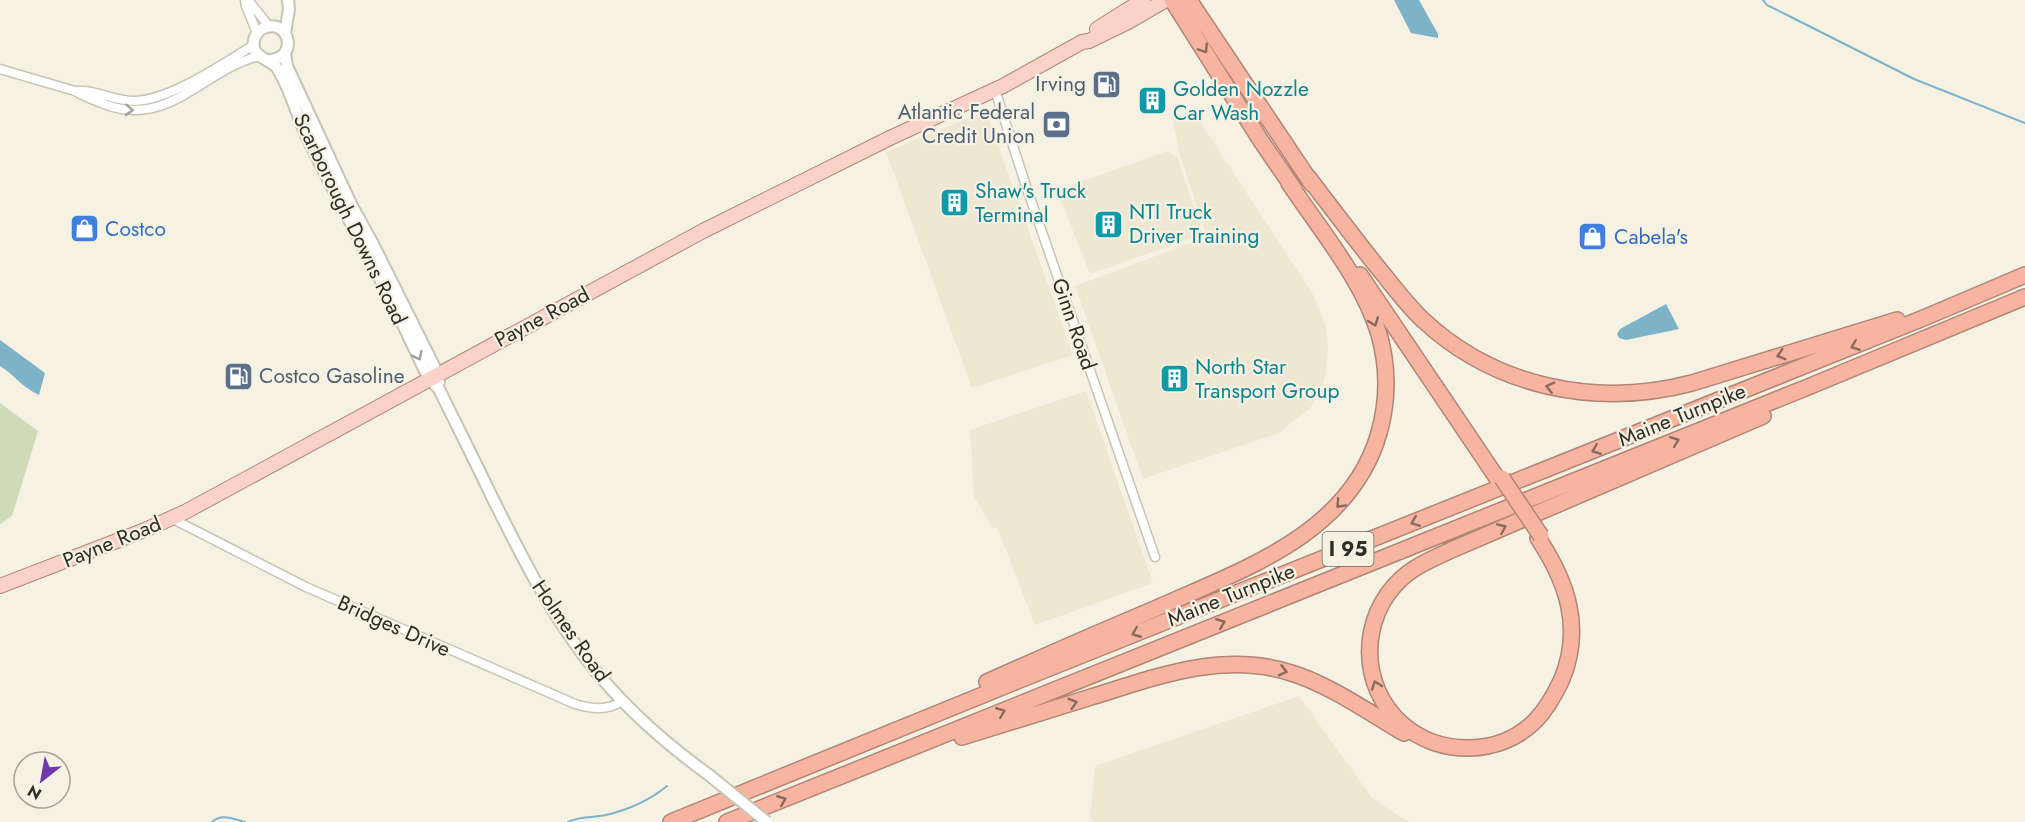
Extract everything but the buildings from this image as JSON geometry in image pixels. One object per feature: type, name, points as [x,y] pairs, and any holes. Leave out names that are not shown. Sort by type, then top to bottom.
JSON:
[{"type":"highway","points":[[825,760],[931,707],[1259,562],[1312,529],[1339,505],[1351,491],[1369,460],[1381,425],[1386,389],[1383,354],[1373,319],[1357,286],[1172,0]]},
{"type":"highway","points":[[1189,0],[1308,177],[1356,256],[1501,480]]},
{"type":"highway","points":[[1308,177],[1400,295],[1435,331],[1493,368],[1524,380],[1572,392],[1632,394],[1677,387],[1977,296]]},
{"type":"highway","points":[[876,762],[1164,675],[1198,667],[1234,664],[1271,668],[1305,678],[1409,736],[1442,750],[1460,753],[1478,753],[1496,749],[1520,738],[1541,721],[1552,706],[1561,691],[1572,656],[1574,638],[1572,602],[1561,568],[1376,297],[1289,183]]},
{"type":"highway","name":"Maine Turnpike","points":[[671,822],[2025,275]]},
{"type":"highway","name":"Maine Turnpike","points":[[727,822],[1808,387],[2025,297]]},
{"type":"highway","points":[[1539,537],[1564,586],[1571,622],[1567,667],[1547,707],[1521,733],[1487,747],[1469,749],[1451,747],[1434,743],[1418,735],[1402,724],[1380,696],[1373,679],[1370,661],[1369,643],[1379,609],[1401,579],[1415,568],[1449,552],[1791,404],[1808,387]]},
{"type":"main road","name":"Payne Road","points":[[1082,42],[1085,37],[1143,0]]},
{"type":"main road","name":"Payne Road","points":[[0,586],[171,518],[435,380],[703,231],[883,142],[995,90],[1082,42],[1089,41],[1128,22],[1166,0]]},
{"type":"street","points":[[247,0],[272,26],[285,33]]},
{"type":"street","points":[[75,91],[85,90],[126,100],[150,99],[200,77],[254,45],[257,33],[246,6],[247,0]]},
{"type":"street","points":[[257,33],[272,26],[287,0]]},
{"type":"street","points":[[0,69],[75,91],[121,110],[152,109],[181,97],[232,66],[264,58],[275,60],[285,54],[288,43],[285,33],[289,9],[287,0]]},
{"type":"street","points":[[254,45],[264,58]]},
{"type":"street","name":"Scarborough Downs Road","points":[[285,54],[287,66],[335,171],[435,380]]},
{"type":"street","name":"Scarborough Downs Road","points":[[264,58],[279,72],[319,163],[435,380]]},
{"type":"street","name":"Ginn Road","points":[[995,90],[1155,557]]},
{"type":"street","name":"Holmes Road","points":[[435,380],[539,588],[585,658],[659,737],[767,822]]},
{"type":"street","name":"Bridges Drive","points":[[171,518],[306,587],[574,704],[587,708],[606,708],[622,700]]},
{"type":"shaded area","points":[[986,111],[1073,355],[972,388],[886,152]]},
{"type":"shaded area","points":[[1193,111],[1314,296],[1326,327],[1328,349],[1326,371],[1322,388],[1311,407],[1279,433],[1143,479],[1075,286],[1207,237],[1180,155],[1172,118]]},
{"type":"shaded area","points":[[1168,151],[1177,158],[1203,234],[1090,274],[1057,190]]},
{"type":"shaded area","points":[[1086,391],[1153,583],[1035,625],[997,527],[992,528],[974,496],[970,430]]},
{"type":"shaded area","points":[[1299,696],[1372,798],[1409,822],[1093,822],[1090,816],[1095,766]]},
{"type":"green space","points":[[0,403],[38,431],[12,516],[0,524]]},
{"type":"water","points":[[1394,0],[1419,0],[1438,38],[1411,33]]},
{"type":"water","points":[[1666,304],[1679,329],[1626,340],[1619,338],[1617,334],[1620,329]]},
{"type":"water","points":[[0,340],[45,373],[39,395],[0,366]]},
{"type":"waterway","points":[[1763,0],[1767,5],[1914,79],[2025,123]]},
{"type":"waterway","points":[[568,822],[622,810],[646,800],[667,786]]},
{"type":"waterway","points":[[212,822],[224,817],[245,822]]},
{"type":"place","name":"Irving","points":[[1107,84]]},
{"type":"place","name":"Golden Nozzle Car Wash","points":[[1152,101]]},
{"type":"place","name":"Atlantic Federal Credit Union","points":[[1056,124]]},
{"type":"place","name":"Shaw's Truck Terminal","points":[[954,203]]},
{"type":"place","name":"NTI Truck Driver Training","points":[[1108,224]]},
{"type":"place","name":"Costco","points":[[84,229]]},
{"type":"place","name":"Cabela's","points":[[1593,237]]},
{"type":"place","name":"Costco Gasoline","points":[[238,376]]},
{"type":"place","name":"North Star Transport Group","points":[[1174,379]]}]
